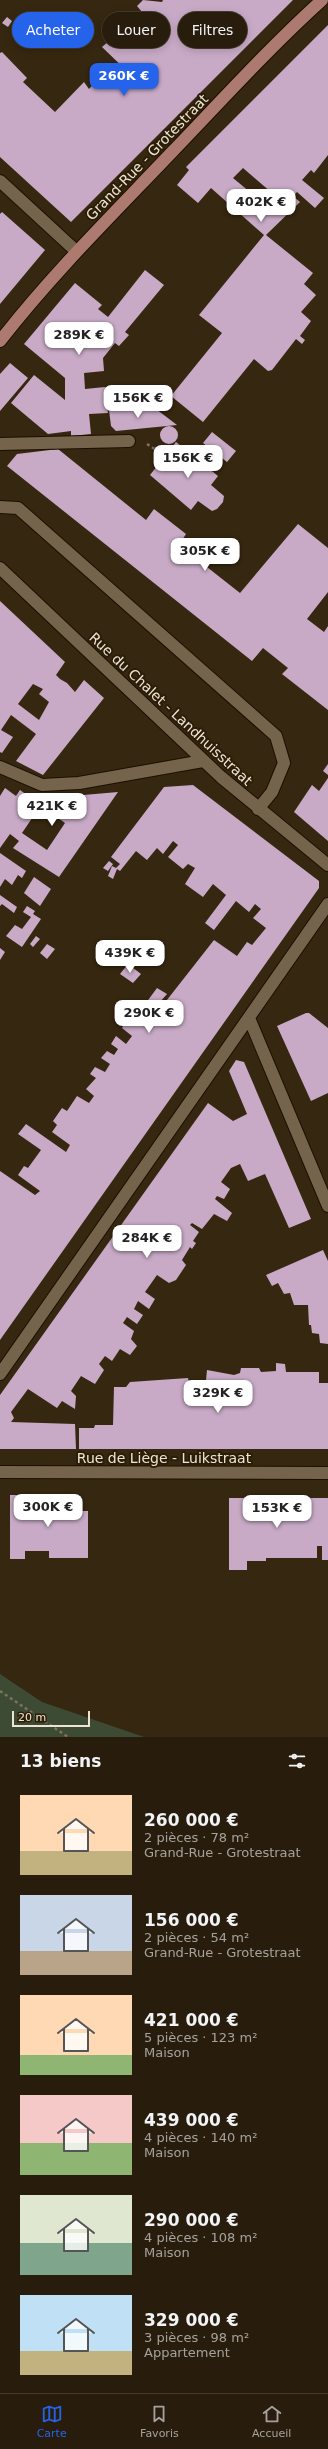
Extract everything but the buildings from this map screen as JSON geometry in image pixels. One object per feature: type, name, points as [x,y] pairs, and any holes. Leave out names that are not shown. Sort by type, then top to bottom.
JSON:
[{"type":"main road","name":"Grand-Rue - Grotestraat","points":[[0,341],[32,301],[76,251],[258,62],[322,0]]},
{"type":"street","points":[[0,181],[76,251]]},
{"type":"street","points":[[0,444],[129,441]]},
{"type":"street","points":[[0,507],[18,508],[276,736],[284,762],[272,792],[258,808]]},
{"type":"street","name":"Rue du Chalet - Landhuisstraat","points":[[0,568],[203,761],[328,865]]},
{"type":"street","points":[[0,767],[42,785],[79,783],[203,761]]},
{"type":"street","points":[[0,1374],[328,904]]},
{"type":"street","points":[[249,1018],[328,1206]]},
{"type":"street","name":"Rue de Liège - Luikstraat","points":[[0,1472],[328,1473]]},
{"type":"path","points":[[150,445],[162,454]]},
{"type":"path","points":[[0,1691],[68,1737]]},
{"type":"green space","points":[[0,1674],[42,1702],[144,1737],[0,1737]]}]
